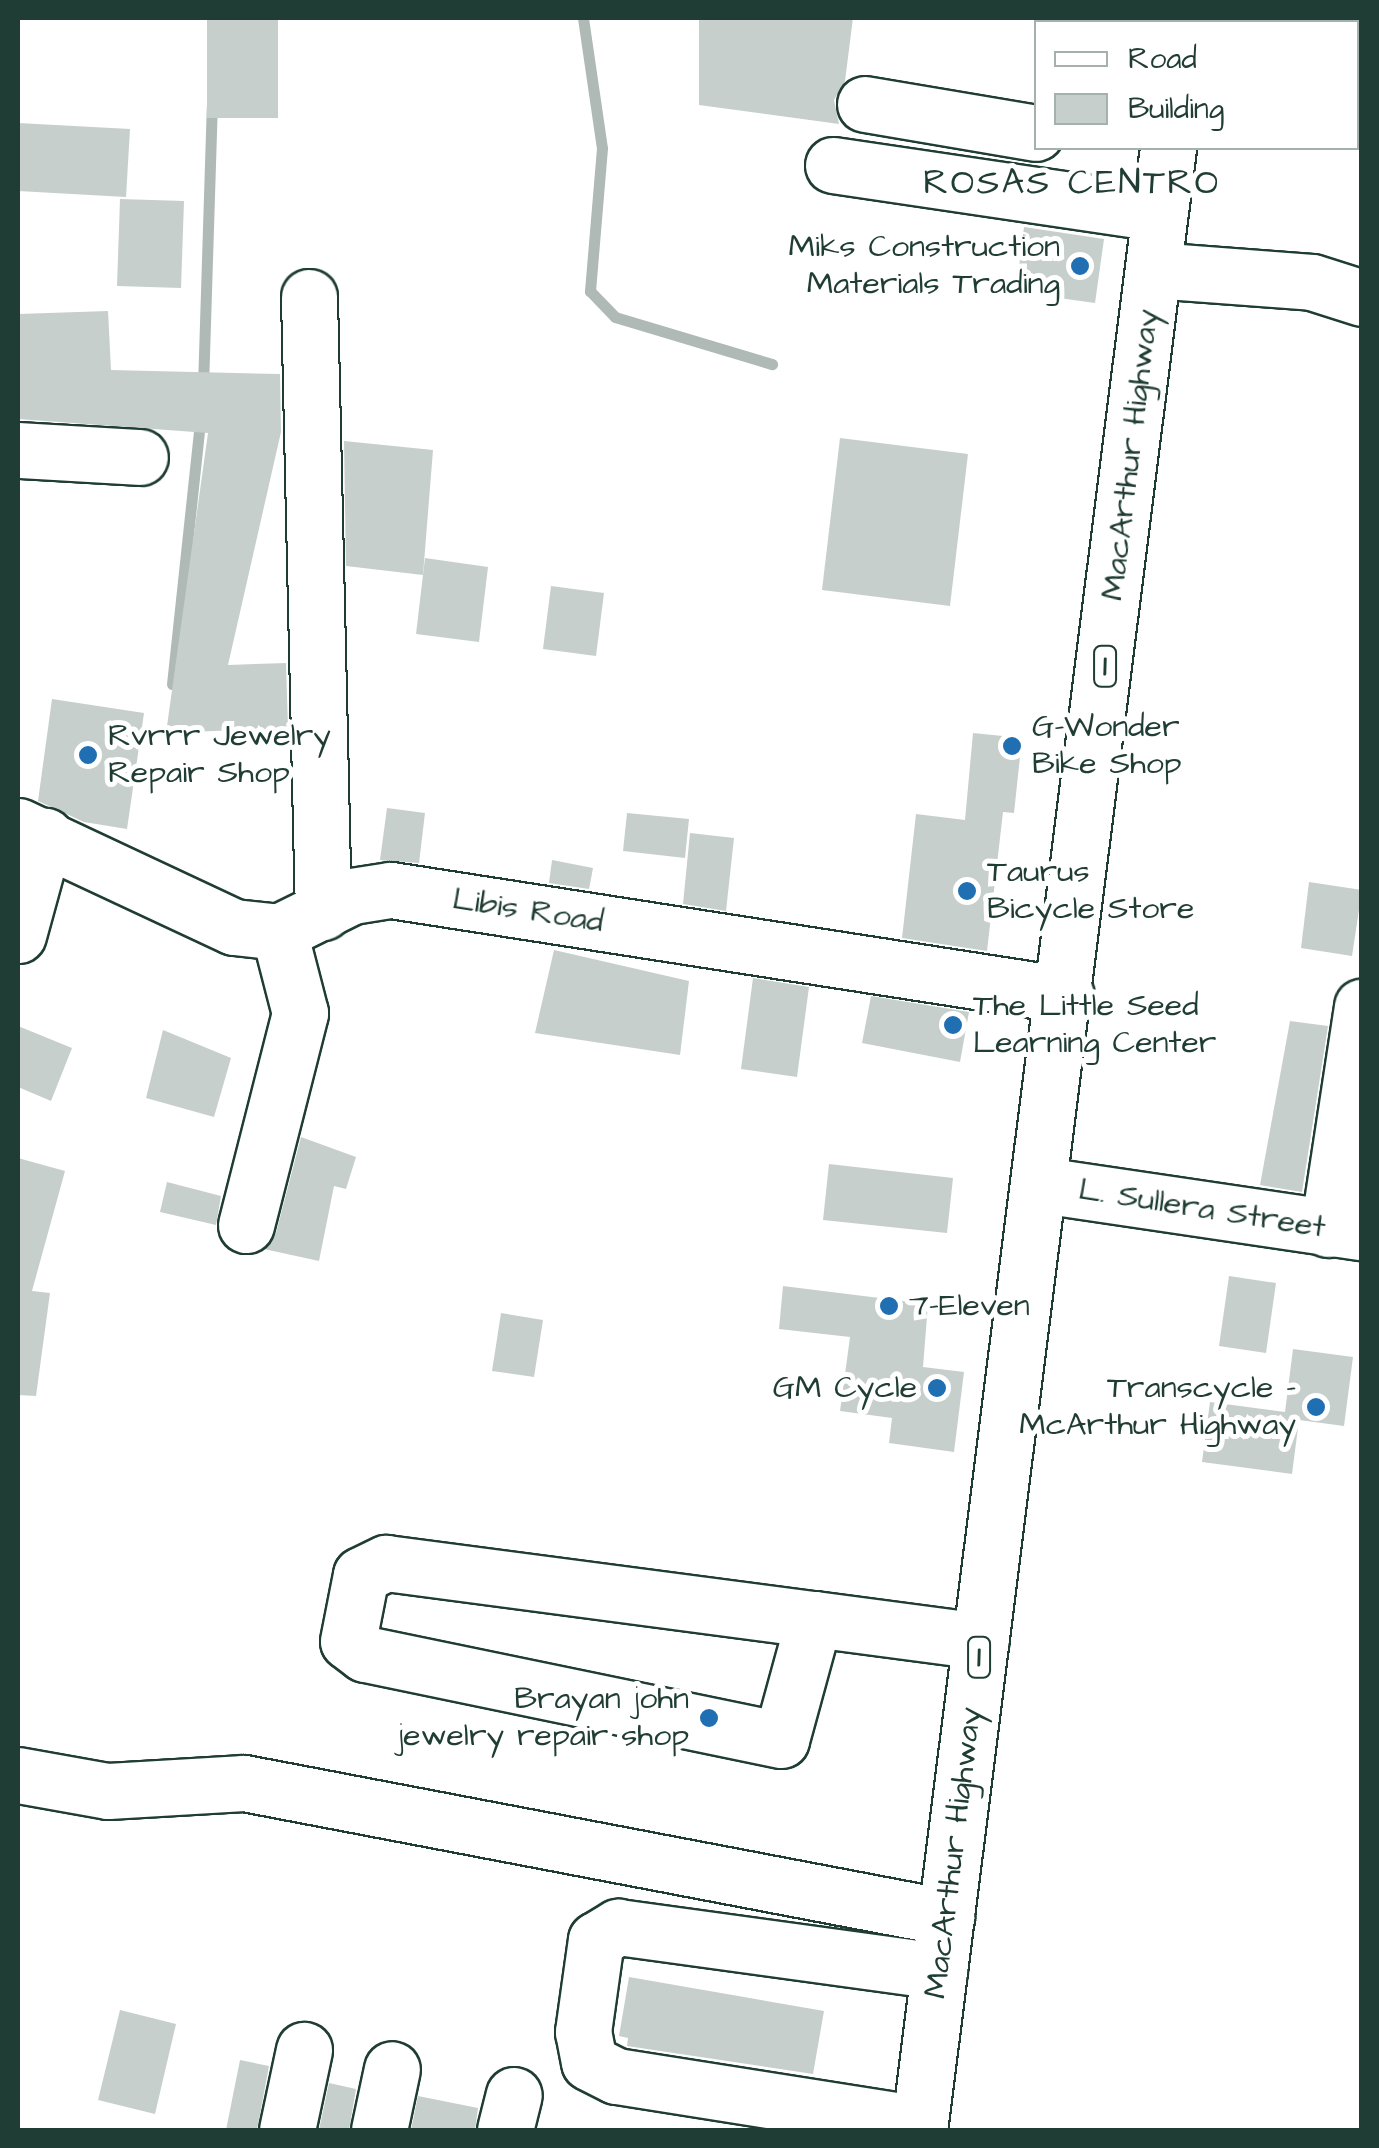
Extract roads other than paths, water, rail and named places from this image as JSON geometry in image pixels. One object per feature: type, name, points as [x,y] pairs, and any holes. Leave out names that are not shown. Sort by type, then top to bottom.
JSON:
[{"type":"main road","points":[[866,104],[1034,133]]},
{"type":"main road","name":"MacArthur Highway","points":[[919,2128],[1066,995],[1153,270],[1159,213],[1156,150]]},
{"type":"main road","points":[[833,165],[1159,213]]},
{"type":"main road","points":[[1153,270],[1312,282],[1362,298]]},
{"type":"main road","points":[[246,1224],[300,1013],[309,297]]},
{"type":"main road","points":[[18,450],[140,456]]},
{"type":"main road","points":[[18,935],[31,831],[234,927],[301,922]]},
{"type":"main road","name":"Libis Road","points":[[301,922],[352,896],[391,890],[1066,995]]},
{"type":"main road","points":[[1345,1230],[1362,1008]]},
{"type":"main road","name":"L. Sullera Street","points":[[1042,1185],[1345,1230]]},
{"type":"main road","points":[[814,1619],[782,1740],[365,1654],[348,1641],[361,1575],[386,1563],[814,1619],[981,1641]]},
{"type":"main road","points":[[18,1776],[108,1790],[244,1783],[946,1916]]},
{"type":"main road","points":[[919,2128],[616,2076],[589,2062],[583,2032],[596,1940],[618,1927],[939,1971]]},
{"type":"main road","points":[[287,2130],[304,2050]]},
{"type":"main road","points":[[379,2130],[392,2069]]},
{"type":"waterway","points":[[583,18],[602,148],[590,291],[615,317],[772,364]]},
{"type":"waterway","points":[[203,387],[212,105]]},
{"type":"waterway","points":[[172,684],[200,420]]},
{"type":"place","name":"Miks Construction Materials Trading","points":[[1080,266]]},
{"type":"place","name":"G-Wonder Bike Shop","points":[[1012,746]]},
{"type":"place","name":"Rvrrr Jewelry Repair Shop","points":[[88,755]]},
{"type":"place","name":"Taurus Bicycle Store","points":[[967,891]]},
{"type":"place","name":"The Little Seed Learning Center","points":[[953,1025]]},
{"type":"place","name":"7-Eleven","points":[[889,1306]]},
{"type":"place","name":"GM Cycle","points":[[937,1388]]},
{"type":"place","name":"Transcycle - McArthur Highway","points":[[1316,1407]]},
{"type":"place","name":"Brayan john jewelry repair shop","points":[[709,1718]]},
{"type":"district","name":"ROSAS CENTRO","points":[[1072,183]]}]
